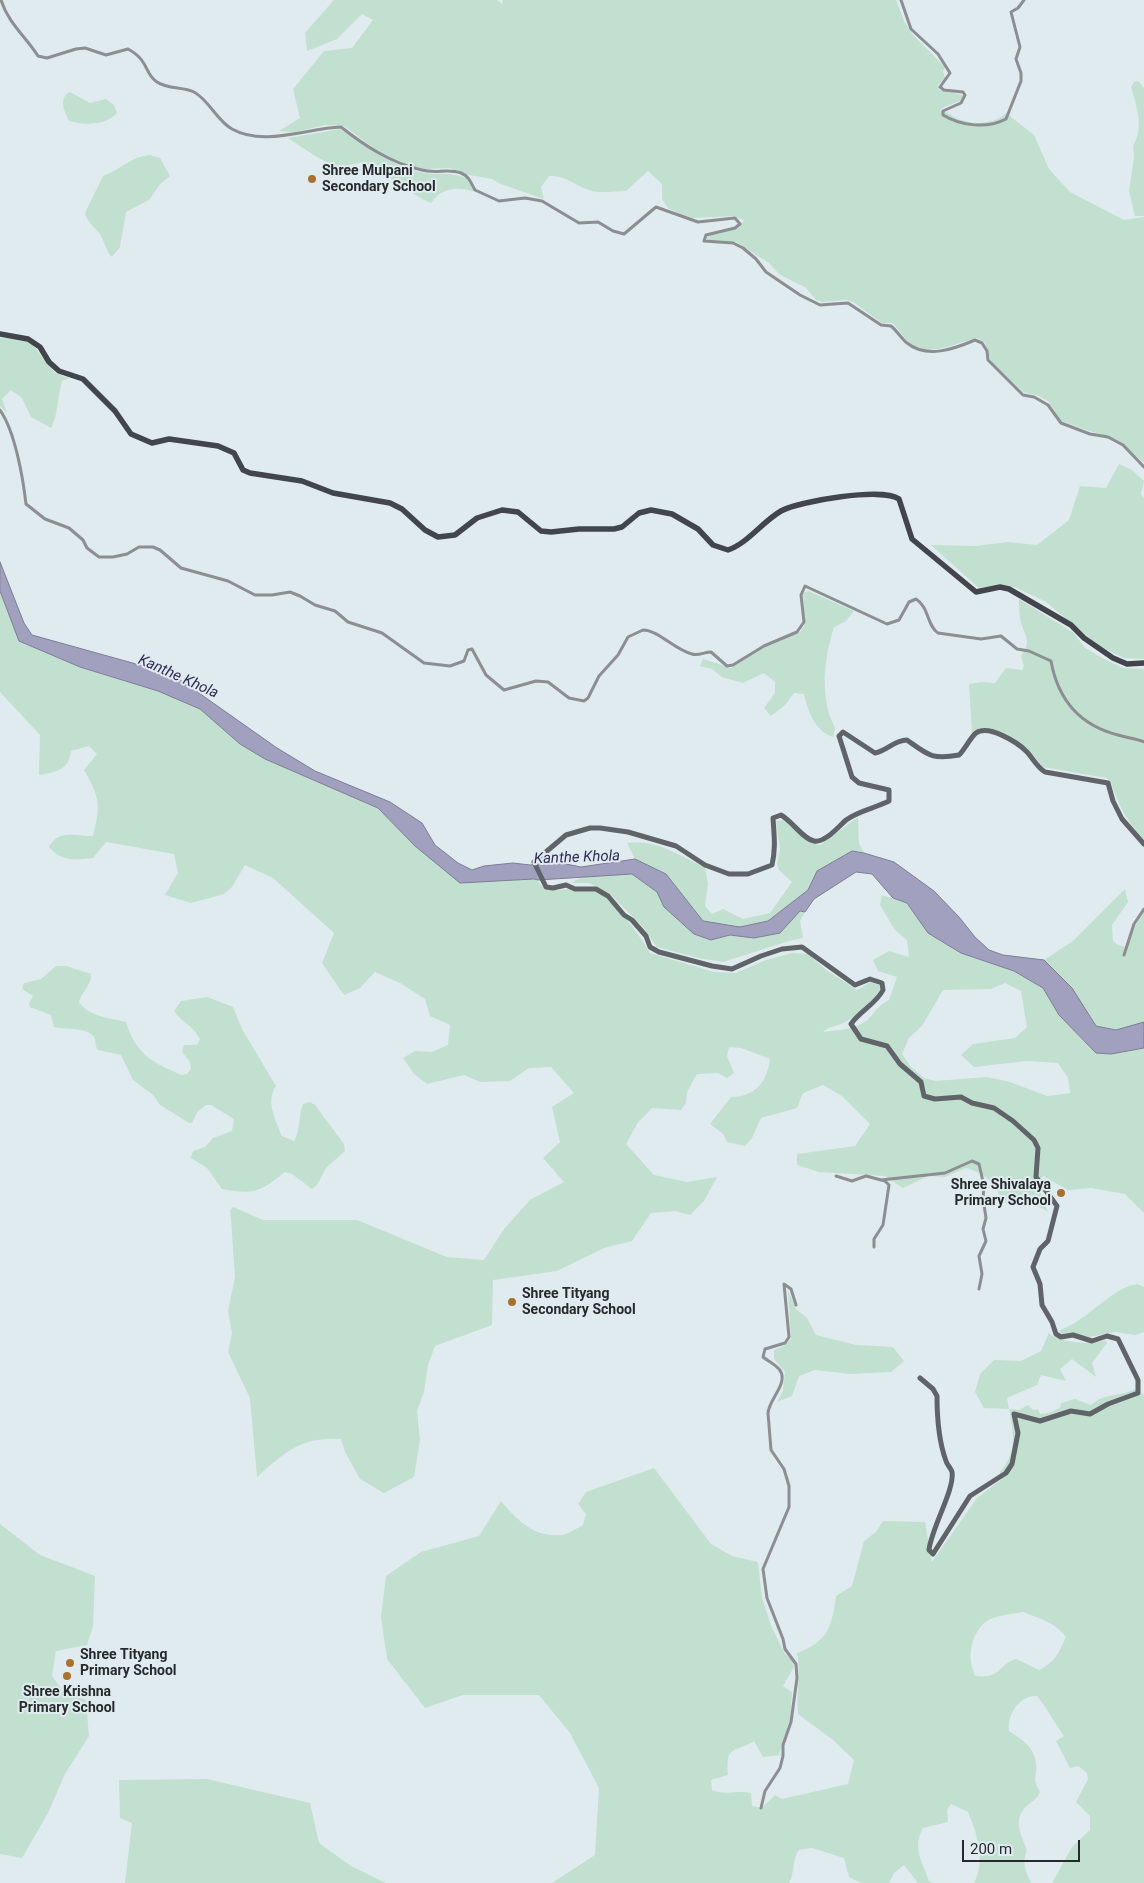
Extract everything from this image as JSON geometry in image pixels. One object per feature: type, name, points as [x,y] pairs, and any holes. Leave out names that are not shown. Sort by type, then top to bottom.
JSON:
[{"type":"main road","points":[[0,334],[28,339],[40,347],[59,372],[83,379],[115,411],[131,434],[142,440],[152,443],[169,440],[218,446],[234,453],[243,470],[250,473],[302,480],[333,493],[390,502],[402,509],[425,530],[438,537],[455,535],[478,518],[502,510],[518,512],[541,531],[551,532],[579,529],[614,530],[622,527],[639,513],[652,510],[672,514],[698,529],[713,545],[728,550],[735,548],[771,518],[796,505],[852,496],[893,494],[899,498],[912,539],[976,592],[1000,587],[1009,589],[1071,625],[1084,638],[1113,658],[1127,664],[1144,663]]},
{"type":"street","points":[[1,0],[16,29],[28,40],[38,56],[47,58],[85,48],[106,55],[128,49],[142,58],[150,77],[158,83],[194,92],[230,129],[249,135],[290,135],[341,127],[376,152],[402,164],[424,171],[448,169],[462,173],[468,177],[475,190],[499,201],[525,198],[542,201],[579,224],[598,222],[617,233],[624,234],[630,231],[656,207],[698,222],[735,218],[740,224],[734,228],[706,235],[704,241],[733,243],[756,259],[766,272],[800,295],[820,305],[848,303],[881,325],[891,326],[906,342],[923,351],[949,350],[975,340],[982,343],[988,360],[1023,395],[1034,397],[1048,405],[1061,423],[1090,434],[1108,437],[1123,445],[1144,466]]},
{"type":"street","points":[[901,0],[911,29],[938,54],[950,73],[940,87],[944,90],[963,92],[965,95],[961,103],[942,111],[943,114],[961,123],[973,125],[986,125],[1006,119],[1020,81],[1021,73],[1016,59],[1020,47],[1011,12],[1018,8],[1024,0]]},
{"type":"street","points":[[0,410],[5,417],[17,452],[18,468],[24,482],[26,504],[44,519],[76,534],[83,540],[87,548],[99,557],[113,558],[139,547],[153,547],[160,550],[181,568],[228,581],[255,595],[290,592],[316,605],[335,611],[348,622],[382,633],[428,664],[455,666],[464,661],[468,650],[472,649],[486,675],[504,690],[536,681],[548,682],[569,698],[584,701],[588,698],[596,680],[618,655],[628,637],[643,630],[653,632],[689,654],[697,656],[711,652],[727,666],[733,666],[764,646],[797,632],[804,622],[801,595],[805,586],[887,624],[899,620],[909,602],[916,599],[924,606],[933,630],[938,633],[981,639],[1001,636],[1017,649],[1038,654],[1051,661],[1053,672],[1064,699],[1078,715],[1104,730],[1118,735],[1134,737],[1144,742]]},
{"type":"street","points":[[920,1378],[933,1389],[937,1396],[942,1444],[946,1463],[952,1472],[948,1492],[930,1541],[929,1550],[933,1554],[970,1496],[1006,1473],[1012,1464],[1018,1433],[1014,1414],[1040,1421],[1071,1411],[1090,1414],[1108,1404],[1138,1394],[1138,1380],[1118,1339],[1107,1336],[1092,1341],[1073,1335],[1062,1337],[1056,1334],[1052,1322],[1042,1305],[1040,1284],[1033,1267],[1040,1249],[1048,1241],[1057,1206],[1036,1177],[1038,1148],[1034,1140],[1013,1121],[994,1108],[972,1103],[960,1097],[935,1099],[924,1096],[921,1082],[900,1064],[887,1046],[862,1038],[851,1024],[856,1016],[879,998],[883,990],[882,983],[870,979],[855,984],[802,947],[782,949],[732,969],[712,966],[659,952],[650,947],[646,936],[632,920],[624,916],[608,896],[596,889],[575,889],[566,885],[553,888],[546,887],[534,862],[566,834],[590,828],[600,828],[628,832],[676,846],[705,866],[729,874],[738,875],[761,870],[772,865],[774,859],[776,847],[773,818],[776,816],[781,815],[790,820],[807,838],[814,842],[822,841],[856,814],[889,801],[889,790],[859,783],[852,776],[839,736],[843,732],[875,753],[881,752],[897,741],[907,740],[922,753],[937,757],[959,755],[976,734],[981,731],[1005,736],[1027,752],[1045,772],[1108,783],[1113,800],[1122,819],[1144,844]]},
{"type":"street","points":[[1124,955],[1134,924],[1144,909]]},
{"type":"street","points":[[881,1180],[945,1173],[972,1161],[979,1164],[984,1178],[983,1198],[986,1212],[983,1229],[986,1241],[979,1256],[982,1274],[979,1289]]},
{"type":"street","points":[[836,1176],[852,1181],[866,1176],[888,1182],[890,1189],[883,1225],[874,1239],[874,1247]]},
{"type":"street","points":[[761,1808],[765,1791],[780,1768],[783,1745],[791,1722],[796,1678],[796,1664],[785,1649],[766,1598],[763,1569],[783,1525],[789,1507],[789,1493],[784,1469],[771,1450],[768,1413],[768,1407],[779,1390],[782,1376],[780,1370],[763,1356],[763,1352],[765,1349],[785,1343],[789,1338],[784,1284],[791,1289],[796,1305]]},
{"type":"green space","points":[[334,0],[497,0],[502,4],[503,0],[896,0],[904,21],[913,35],[945,67],[943,71],[945,78],[938,85],[939,90],[963,95],[960,101],[939,111],[972,123],[991,121],[1006,113],[1034,135],[1049,169],[1070,192],[1124,220],[1144,217],[1144,463],[1119,441],[1061,421],[1048,401],[1039,396],[1023,392],[991,361],[985,343],[977,338],[942,348],[924,349],[906,339],[892,323],[882,323],[853,302],[846,300],[823,302],[816,300],[806,288],[779,274],[769,263],[736,242],[712,242],[707,239],[708,236],[738,228],[744,220],[734,216],[692,218],[668,208],[662,199],[662,184],[648,171],[626,191],[608,192],[593,191],[566,179],[549,176],[541,187],[544,199],[492,179],[469,175],[450,168],[426,169],[414,167],[379,152],[344,126],[325,125],[295,132],[279,131],[300,118],[293,89],[324,51],[352,48],[373,20],[362,14],[337,39],[307,51],[305,33]]},
{"type":"green space","points":[[1138,81],[1144,88],[1144,216],[1135,216],[1129,191],[1134,157],[1133,146],[1139,124],[1131,87],[1134,82]]},
{"type":"green space","points":[[70,92],[90,103],[106,99],[114,105],[117,113],[101,122],[87,124],[69,121],[63,101]]},
{"type":"green space","points":[[340,129],[402,166],[425,173],[450,174],[467,179],[475,192],[462,189],[445,191],[431,203],[364,163],[342,167],[334,166],[288,138]]},
{"type":"green space","points":[[150,155],[160,158],[170,176],[160,184],[149,200],[126,212],[120,247],[112,257],[101,236],[88,220],[85,213],[103,176],[137,158]]},
{"type":"green space","points":[[0,338],[22,339],[33,345],[55,373],[69,378],[62,381],[51,428],[31,417],[22,398],[11,390],[2,399],[7,413],[0,406]]},
{"type":"green space","points":[[1119,464],[1132,470],[1144,481],[1141,494],[1144,498],[1144,659],[1124,658],[1099,646],[1046,602],[1017,588],[1000,584],[979,588],[931,545],[975,546],[1008,542],[1037,545],[1069,520],[1080,486],[1106,488]]},
{"type":"green space","points":[[0,591],[19,641],[80,667],[158,691],[200,709],[240,744],[265,759],[378,808],[415,846],[488,881],[534,879],[548,890],[579,888],[598,892],[627,919],[650,953],[714,972],[736,973],[766,960],[792,953],[808,954],[826,970],[857,990],[871,982],[881,986],[875,997],[858,1014],[846,1022],[823,1032],[845,1029],[861,1024],[889,1000],[897,977],[878,971],[873,960],[889,951],[909,957],[907,940],[895,930],[880,905],[882,895],[907,903],[928,933],[961,953],[1014,971],[1043,988],[1059,1015],[1096,1053],[1111,1054],[1144,1048],[1144,1213],[1125,1194],[1091,1188],[1068,1190],[1043,1176],[1037,1183],[1048,1212],[1030,1205],[1010,1207],[988,1179],[976,1171],[966,1168],[945,1177],[928,1176],[903,1188],[885,1176],[819,1172],[797,1165],[797,1154],[855,1146],[870,1124],[842,1096],[823,1085],[803,1093],[797,1108],[761,1118],[752,1138],[745,1146],[727,1142],[723,1134],[710,1124],[731,1097],[747,1094],[758,1087],[766,1075],[770,1059],[741,1048],[729,1047],[727,1056],[734,1073],[727,1078],[718,1073],[697,1074],[687,1092],[686,1103],[681,1110],[652,1108],[637,1124],[626,1144],[654,1175],[687,1182],[717,1177],[704,1201],[690,1215],[676,1211],[651,1213],[632,1241],[604,1248],[557,1271],[493,1280],[492,1325],[435,1346],[428,1365],[424,1392],[417,1411],[420,1440],[414,1477],[384,1493],[360,1479],[345,1452],[341,1439],[327,1439],[304,1443],[286,1453],[257,1477],[250,1398],[228,1352],[232,1333],[228,1311],[235,1277],[230,1211],[233,1207],[263,1220],[357,1220],[447,1257],[484,1260],[504,1229],[530,1200],[564,1182],[543,1158],[560,1142],[552,1107],[574,1093],[551,1067],[529,1068],[510,1081],[480,1082],[464,1075],[427,1084],[414,1074],[403,1058],[415,1051],[432,1052],[448,1045],[450,1025],[430,1016],[425,999],[400,983],[375,972],[360,988],[344,995],[322,963],[334,933],[273,878],[245,865],[232,887],[224,894],[191,903],[165,895],[178,873],[174,854],[106,842],[93,858],[69,859],[54,852],[49,847],[57,838],[68,835],[93,836],[98,802],[84,770],[97,754],[89,746],[71,751],[68,762],[61,769],[39,775],[40,735],[0,692]],"holes":[[[1005,983],[1021,991],[1027,1027],[1015,1038],[973,1044],[961,1055],[974,1067],[1027,1061],[1058,1063],[1068,1078],[1070,1093],[1047,1096],[1010,1082],[987,1077],[935,1081],[924,1078],[911,1067],[902,1054],[909,1038],[922,1026],[943,990],[991,989]]]},
{"type":"green space","points":[[808,591],[854,611],[846,621],[834,627],[828,652],[825,691],[830,716],[835,728],[833,737],[817,726],[804,694],[794,693],[785,705],[771,716],[764,708],[775,693],[775,682],[764,673],[743,683],[722,677],[712,669],[700,666],[703,659],[731,668],[764,648],[800,632],[805,625],[803,593]]},
{"type":"green space","points":[[1019,599],[1074,633],[1085,648],[1102,658],[1123,668],[1144,669],[1144,840],[1126,815],[1107,778],[1043,767],[1013,737],[994,730],[972,733],[969,684],[981,682],[995,683],[1006,668],[1022,670],[1024,666],[1021,656],[1025,651],[1027,642],[1020,619]]},
{"type":"green space","points":[[858,817],[859,843],[864,853],[852,851],[818,871],[808,890],[768,921],[740,927],[703,921],[666,874],[635,859],[627,843],[638,842],[658,845],[705,867],[708,884],[705,906],[712,914],[723,909],[743,919],[770,913],[792,882],[779,870],[777,864],[780,849],[776,821],[784,820],[800,836],[809,842],[820,845]]},
{"type":"green space","points":[[632,874],[657,892],[664,907],[694,934],[711,940],[730,935],[754,938],[780,933],[800,911],[805,912],[800,921],[803,938],[723,962],[698,958],[657,947],[642,926],[609,893],[589,883],[572,883],[583,877]]},
{"type":"green space","points":[[1125,889],[1128,902],[1112,925],[1113,941],[1125,947],[1144,909],[1144,1022],[1116,1030],[1096,1026],[1044,960],[1073,941]]},
{"type":"green space","points":[[56,966],[66,966],[91,974],[90,982],[79,1002],[83,1007],[94,1014],[126,1022],[135,1042],[146,1056],[181,1075],[187,1074],[191,1069],[190,1062],[182,1052],[184,1045],[197,1045],[200,1039],[174,1011],[181,1001],[207,997],[233,1007],[242,1029],[276,1086],[271,1098],[271,1104],[282,1136],[294,1141],[298,1132],[303,1104],[310,1102],[315,1105],[344,1144],[345,1151],[326,1168],[317,1185],[312,1189],[292,1174],[285,1172],[263,1188],[249,1192],[222,1189],[207,1168],[191,1158],[193,1151],[205,1147],[213,1138],[232,1131],[234,1119],[211,1105],[206,1105],[198,1111],[192,1123],[189,1123],[160,1105],[153,1095],[133,1080],[121,1055],[98,1050],[95,1039],[87,1032],[54,1027],[51,1015],[30,1007],[29,1004],[33,996],[22,989],[24,983],[41,979]]},
{"type":"green space","points":[[1137,1284],[1144,1287],[1144,1332],[1135,1335],[1116,1332],[1089,1337],[1061,1334],[1060,1330],[1080,1320],[1108,1298],[1127,1287]]},
{"type":"green space","points":[[788,1290],[796,1309],[807,1318],[816,1335],[856,1345],[893,1347],[904,1361],[891,1372],[850,1374],[815,1370],[799,1376],[792,1396],[777,1402],[783,1391],[785,1372],[774,1359],[774,1350],[784,1346],[791,1339]]},
{"type":"green space","points":[[1049,1333],[1067,1341],[1099,1342],[1105,1340],[1107,1343],[1092,1363],[1096,1377],[1072,1359],[1060,1369],[1066,1381],[1041,1375],[1037,1385],[1007,1398],[1009,1409],[984,1408],[975,1392],[980,1374],[994,1360],[1021,1361],[1041,1351]]},
{"type":"green space","points":[[1135,1389],[1144,1395],[1144,1883],[1052,1883],[1072,1847],[1090,1830],[1090,1816],[1076,1802],[1088,1779],[1087,1773],[1078,1766],[1070,1768],[1056,1741],[1064,1736],[1037,1696],[1020,1702],[1012,1712],[1009,1725],[1009,1731],[1022,1740],[1033,1752],[1036,1763],[1035,1780],[1040,1792],[1024,1809],[1019,1819],[1021,1835],[1027,1850],[1025,1867],[1032,1883],[974,1883],[978,1874],[980,1856],[977,1838],[968,1812],[951,1804],[947,1810],[948,1822],[923,1828],[918,1841],[921,1860],[929,1881],[933,1883],[918,1883],[904,1865],[894,1873],[889,1883],[861,1883],[849,1877],[844,1858],[812,1848],[799,1850],[795,1857],[789,1883],[552,1883],[595,1855],[599,1788],[570,1733],[539,1695],[463,1695],[425,1708],[387,1659],[381,1617],[386,1576],[421,1552],[479,1536],[501,1501],[513,1515],[535,1531],[552,1535],[567,1533],[583,1525],[586,1514],[578,1504],[586,1492],[654,1468],[711,1544],[732,1556],[758,1562],[762,1598],[772,1628],[785,1654],[793,1661],[794,1667],[783,1686],[792,1692],[790,1719],[779,1754],[782,1755],[763,1757],[754,1741],[733,1751],[728,1758],[728,1775],[711,1780],[712,1790],[722,1793],[751,1793],[752,1806],[762,1808],[775,1795],[782,1799],[848,1784],[854,1760],[833,1740],[798,1714],[799,1668],[797,1653],[816,1644],[827,1632],[833,1616],[836,1596],[852,1586],[864,1541],[876,1532],[883,1521],[925,1522],[932,1562],[977,1498],[1002,1479],[1000,1472],[1012,1450],[1009,1409],[1019,1410],[1028,1405],[1033,1410],[1038,1409],[1040,1414],[1060,1408],[1061,1403],[1075,1399],[1091,1405],[1106,1397]],"holes":[[[1023,1612],[1041,1619],[1062,1632],[1066,1637],[1058,1653],[1052,1661],[1039,1670],[1016,1659],[1005,1665],[995,1674],[975,1676],[971,1663],[971,1650],[977,1632],[992,1618]]]},
{"type":"green space","points":[[0,1524],[40,1555],[95,1576],[93,1626],[87,1645],[56,1651],[52,1676],[63,1691],[86,1700],[89,1736],[65,1774],[48,1813],[22,1858],[0,1854]]},
{"type":"green space","points":[[207,1779],[310,1803],[319,1843],[351,1866],[386,1883],[125,1883],[132,1823],[120,1818],[119,1780]]},
{"type":"water","points":[[0,562],[24,623],[32,635],[172,674],[277,748],[315,771],[390,802],[422,823],[435,845],[458,863],[472,870],[484,866],[513,863],[530,865],[556,862],[581,867],[635,859],[666,874],[703,921],[740,927],[768,921],[808,890],[817,871],[852,851],[864,853],[894,862],[934,891],[989,950],[1003,955],[1044,960],[1072,988],[1096,1026],[1116,1030],[1144,1022],[1144,1048],[1111,1054],[1096,1053],[1059,1015],[1043,988],[1014,971],[961,953],[928,933],[907,903],[893,898],[872,874],[856,872],[814,899],[805,912],[800,911],[780,933],[754,938],[730,935],[711,940],[694,934],[664,907],[657,892],[632,874],[460,883],[415,846],[378,808],[265,759],[240,744],[200,709],[158,691],[80,667],[19,641],[0,591]]},
{"type":"place","name":"Shree Mulpani Secondary School","points":[[312,179]]},
{"type":"place","name":"Shree Shivalaya Primary School","points":[[1061,1193]]},
{"type":"place","name":"Shree Tityang Secondary School","points":[[512,1302]]},
{"type":"place","name":"Shree Tityang Primary School","points":[[70,1663]]},
{"type":"place","name":"Shree Krishna Primary School","points":[[67,1676]]},
{"type":"water label","name":"Kanthe Khola","points":[[178,677]]},
{"type":"water label","name":"Kanthe Khola","points":[[577,858]]}]
